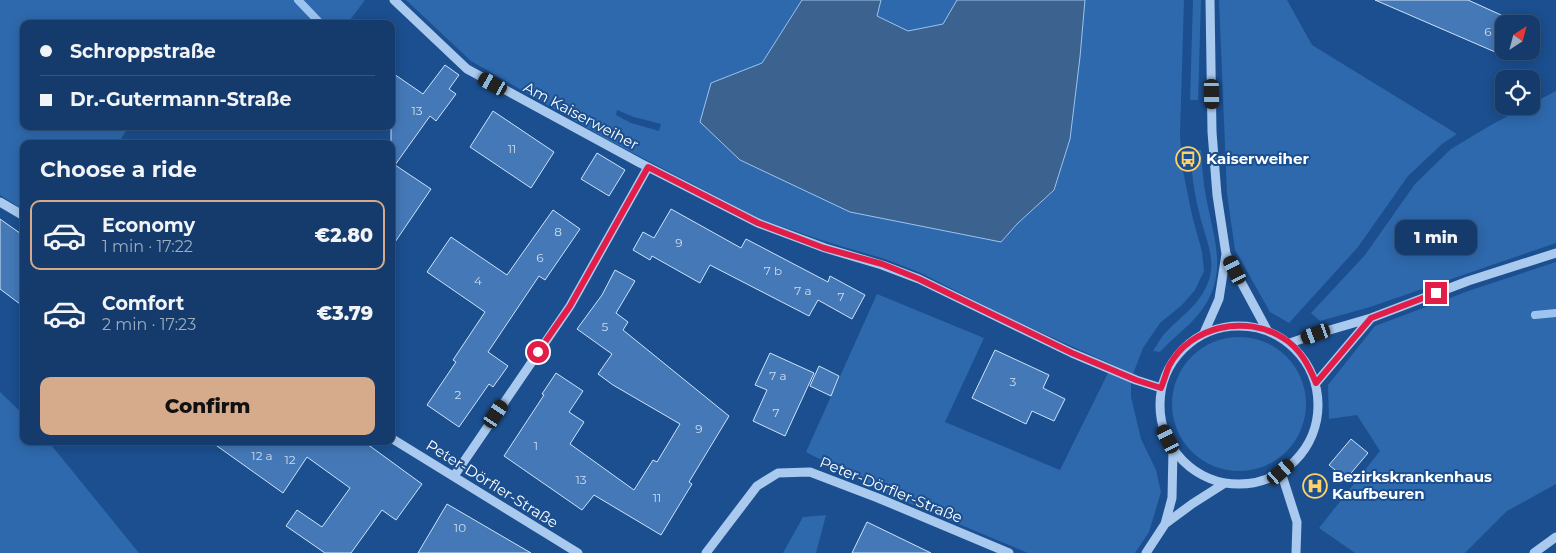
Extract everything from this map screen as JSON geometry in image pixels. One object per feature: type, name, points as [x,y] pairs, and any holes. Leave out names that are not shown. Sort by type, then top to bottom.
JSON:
[{"type":"street","name":"Am Kaiserweiher","points":[[394,0],[467,69],[648,167],[758,223],[824,248],[882,264],[919,279],[1072,353],[1136,380],[1161,388]]},
{"type":"street","points":[[1204,333],[1219,299],[1226,254],[1217,195],[1212,132],[1210,0]]},
{"type":"street","points":[[454,476],[570,306],[648,167]]},
{"type":"street","points":[[0,202],[20,214]]},
{"type":"street","points":[[1290,343],[1371,318],[1468,281],[1556,252]]},
{"type":"street","points":[[1226,254],[1267,330]]},
{"type":"street","points":[[1316,383],[1371,318]]},
{"type":"street","points":[[1233,325],[1267,330],[1290,343],[1306,361],[1316,383],[1319,409],[1314,434],[1301,456],[1281,472],[1264,480],[1245,484],[1225,483],[1198,473],[1173,449],[1163,430],[1159,409],[1161,388],[1170,366],[1184,346],[1204,333],[1233,325]]},
{"type":"street","name":"Peter-Dörfler-Straße","points":[[395,440],[578,553]]},
{"type":"street","points":[[1146,553],[1165,524],[1172,498],[1173,449]]},
{"type":"street","name":"Peter-Dörfler-Straße","points":[[706,553],[757,486],[778,473],[810,472],[878,498],[1009,553]]},
{"type":"street","points":[[1281,472],[1297,522],[1296,553]]},
{"type":"street","points":[[1165,524],[1225,483]]},
{"type":"street","points":[[1534,553],[1556,537]]},
{"type":"shaded area","points":[[0,0],[365,0],[350,20],[20,20],[20,130],[127,130],[120,140],[20,140],[20,208],[0,195]]},
{"type":"shaded area","points":[[406,0],[802,0],[762,63],[711,83],[937,228],[1001,242],[1017,224],[1054,190],[1070,139],[1085,0],[1184,0],[1180,135],[1182,166],[1202,252],[1204,271],[1195,290],[1182,305],[1160,323],[1143,348],[1133,374],[1003,315],[921,273],[885,259],[760,219],[608,140],[471,61]],"holes":[[[617,110],[634,117],[661,124],[659,131],[631,123],[616,115]]]},
{"type":"shaded area","points":[[802,0],[881,0],[877,16],[908,31],[943,24],[957,0],[1085,0],[1070,139],[1054,190],[1017,224],[1001,242],[850,212],[740,160],[700,122],[711,83],[762,63]]},
{"type":"shaded area","points":[[881,0],[957,0],[943,24],[908,31],[877,16]]},
{"type":"shaded area","points":[[1193,0],[1201,0],[1198,100],[1190,100]]},
{"type":"shaded area","points":[[1219,0],[1287,0],[1312,45],[1457,134],[1442,144],[1408,176],[1358,247],[1289,323],[1270,312],[1235,250],[1227,194]]},
{"type":"shaded area","points":[[1556,91],[1556,243],[1370,307],[1320,321],[1311,313],[1365,255],[1415,184],[1451,149],[1510,115],[1540,115],[1540,99]]},
{"type":"shaded area","points":[[1201,150],[1205,191],[1216,248],[1217,273],[1214,286],[1199,314],[1160,352],[1153,351],[1167,331],[1191,308],[1203,293],[1211,272],[1210,252],[1193,182],[1191,151]]},
{"type":"shaded area","points":[[1556,262],[1556,484],[1507,511],[1465,553],[1355,553],[1319,528],[1380,451],[1357,415],[1329,419],[1328,385],[1375,326],[1471,290]]},
{"type":"shaded area","points":[[877,294],[984,338],[945,422],[1060,470],[1108,373],[1131,382],[1131,397],[1141,439],[1156,470],[1161,492],[1149,532],[1135,553],[1028,553],[882,492],[806,452]]},
{"type":"shaded area","points":[[1239,337],[1264,342],[1286,357],[1301,379],[1306,404],[1301,429],[1286,451],[1264,466],[1239,471],[1214,466],[1192,451],[1177,429],[1172,404],[1177,379],[1192,357],[1214,342]]},
{"type":"shaded area","points":[[0,392],[20,411],[20,445],[51,445],[139,553],[0,553]]},
{"type":"shaded area","points":[[826,515],[816,553],[783,553],[803,517]]},
{"type":"building","points":[[1375,0],[1468,0],[1501,15],[1495,15],[1495,52]]},
{"type":"building","points":[[445,65],[459,75],[449,89],[456,94],[436,121],[430,116],[395,165],[395,140],[391,140],[391,130],[395,130],[395,75],[423,94]]},
{"type":"building","points":[[493,111],[554,152],[531,188],[470,147]]},
{"type":"building","points":[[597,153],[625,170],[609,196],[581,179]]},
{"type":"building","points":[[395,165],[431,189],[395,242]]},
{"type":"building","points":[[671,209],[741,248],[746,239],[828,282],[830,276],[865,295],[852,319],[818,300],[809,316],[710,265],[700,283],[652,256],[650,260],[633,250],[643,232],[654,238]]},
{"type":"building","points":[[553,210],[580,229],[545,280],[539,276],[488,352],[508,366],[493,387],[489,384],[459,427],[427,405],[456,362],[453,360],[485,312],[427,272],[451,237],[507,275]]},
{"type":"building","points":[[0,219],[20,233],[20,304],[0,289]]},
{"type":"building","points":[[615,270],[635,281],[616,313],[628,322],[623,330],[729,416],[689,482],[692,484],[661,535],[594,495],[582,510],[504,456],[544,395],[542,394],[556,373],[583,391],[569,412],[584,422],[570,444],[634,490],[653,460],[657,462],[680,424],[613,385],[598,374],[612,354],[577,329],[602,295]]},
{"type":"building","points":[[995,350],[1049,375],[1043,388],[1065,399],[1054,421],[1032,411],[1026,424],[972,398]]},
{"type":"building","points":[[770,353],[814,373],[785,436],[753,421],[767,390],[755,385]]},
{"type":"building","points":[[819,366],[839,376],[831,396],[810,386]]},
{"type":"building","points":[[1351,439],[1368,453],[1346,479],[1329,465]]},
{"type":"building","points":[[216,445],[368,445],[422,484],[396,520],[382,510],[351,553],[325,553],[286,526],[297,510],[322,527],[350,488],[307,457],[283,493]]},
{"type":"building","points":[[447,504],[531,553],[418,553]]},
{"type":"building","points":[[867,522],[931,553],[852,553]]},
{"type":"waterway","points":[[298,0],[317,20]]},
{"type":"waterway","points":[[1535,315],[1556,313]]},
{"type":"place","name":"Kaiserweiher","points":[[1188,159]]},
{"type":"place","name":"Bezirkskrankenhaus Kaufbeuren","points":[[1315,486]]},
{"type":"route","points":[[538,352],[570,306],[648,167],[758,223],[824,248],[882,264],[919,279],[1072,353],[1136,380],[1161,388],[1170,366],[1184,346],[1204,333],[1233,325],[1267,330],[1283,338],[1306,361],[1316,383],[1371,318],[1436,293]]}]
